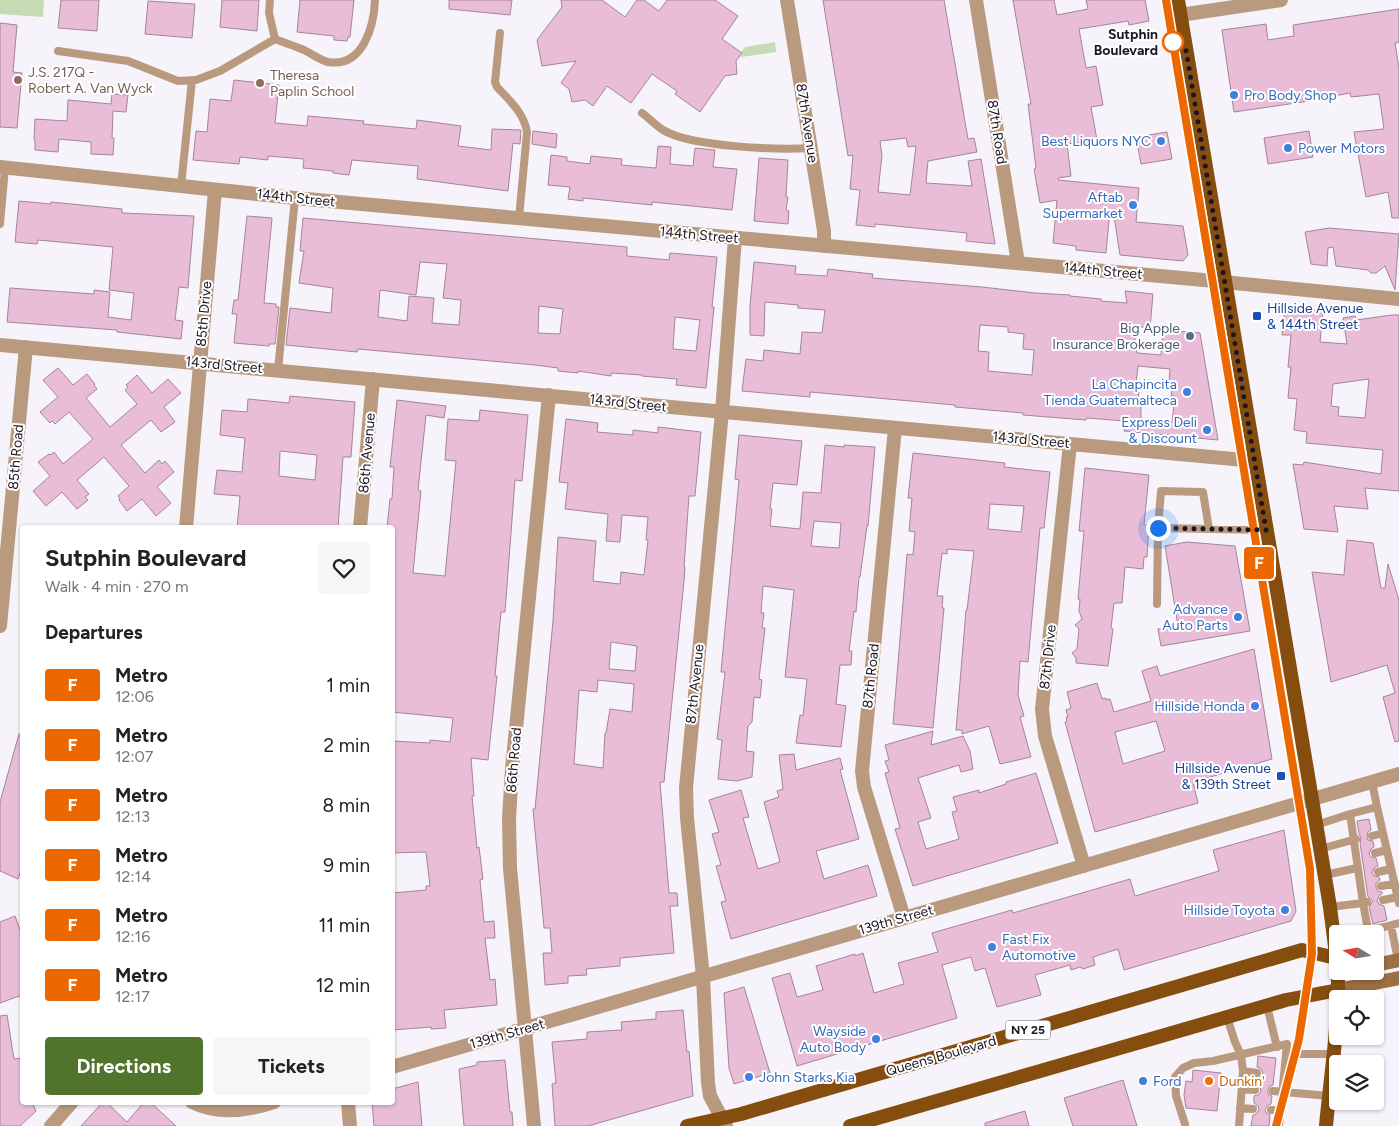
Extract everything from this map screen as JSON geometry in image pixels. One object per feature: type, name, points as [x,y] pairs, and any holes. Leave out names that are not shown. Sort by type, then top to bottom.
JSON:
[{"type":"main road","points":[[1178,0],[1332,925]]},
{"type":"main road","name":"Queens Boulevard","points":[[688,1126],[723,1122],[760,1108],[1302,950],[1329,956]]},
{"type":"main road","points":[[1384,963],[1399,960]]},
{"type":"main road","points":[[1338,980],[1338,990],[1399,978]]},
{"type":"main road","points":[[850,1126],[1227,1017],[1304,996],[1329,992]]},
{"type":"main road","points":[[1333,1054],[1334,1045]]},
{"type":"main road","points":[[1326,1126],[1329,1096]]},
{"type":"street","name":"87th Avenue","points":[[787,0],[824,231],[824,246]]},
{"type":"street","name":"87th Road","points":[[976,0],[1018,263]]},
{"type":"street","points":[[1180,15],[1280,0]]},
{"type":"street","name":"144th Street","points":[[3,167],[295,198],[1399,299]]},
{"type":"street","name":"85th Drive","points":[[186,525],[215,190]]},
{"type":"street","name":"87th Avenue","points":[[723,1122],[710,1096],[708,1083],[703,977],[687,818],[686,788],[722,412],[735,238]]},
{"type":"street","name":"143rd Street","points":[[0,345],[1255,461]]},
{"type":"street","name":"85th Road","points":[[0,626],[26,347]]},
{"type":"street","name":"86th Avenue","points":[[360,525],[373,379]]},
{"type":"street","name":"86th Road","points":[[534,1126],[510,868],[509,819],[512,769],[549,395]]},
{"type":"street","name":"87th Road","points":[[895,428],[862,771],[864,787],[904,918]]},
{"type":"street","name":"87th Drive","points":[[1070,444],[1042,709],[1045,736],[1084,866]]},
{"type":"street","name":"139th Street","points":[[395,1066],[1399,774]]},
{"type":"street","points":[[51,1126],[69,1105]]},
{"type":"street","points":[[199,1105],[206,1108],[226,1110],[263,1105]]},
{"type":"street","points":[[348,1105],[350,1126]]},
{"type":"lane","points":[[270,0],[269,14],[275,39]]},
{"type":"lane","points":[[275,39],[328,62],[344,62],[353,57],[363,46],[374,18],[375,0]]},
{"type":"lane","points":[[500,33],[495,82],[497,87],[519,110],[527,132],[519,218]]},
{"type":"lane","points":[[58,51],[128,61],[178,81],[192,80],[220,71],[275,39]]},
{"type":"lane","points":[[181,186],[192,80]]},
{"type":"lane","points":[[642,113],[664,130],[685,139],[734,146],[788,149],[811,148]]},
{"type":"lane","points":[[0,224],[3,167]]},
{"type":"lane","points":[[278,370],[295,198]]},
{"type":"lane","points":[[1157,604],[1158,528],[1161,491],[1203,492],[1209,529]]},
{"type":"lane","points":[[1158,528],[1266,530]]},
{"type":"lane","points":[[1372,782],[1398,900],[1383,900]]},
{"type":"lane","points":[[1316,825],[1377,808]]},
{"type":"lane","points":[[1350,814],[1368,930],[1395,925],[1399,960]]},
{"type":"lane","points":[[1372,836],[1383,833]]},
{"type":"lane","points":[[1320,849],[1354,840]]},
{"type":"lane","points":[[1375,853],[1387,850]]},
{"type":"lane","points":[[1378,872],[1391,869]]},
{"type":"lane","points":[[1324,874],[1359,873]]},
{"type":"lane","points":[[1381,886],[1395,884]]},
{"type":"lane","points":[[1330,907],[1365,902]]},
{"type":"lane","points":[[1267,1006],[1277,1047]]},
{"type":"lane","points":[[1227,1017],[1241,1055],[1243,1071],[1239,1126]]},
{"type":"lane","points":[[1185,1124],[1176,1096],[1175,1077],[1183,1068],[1194,1063],[1241,1055],[1287,1044],[1279,1126]]},
{"type":"lane","points":[[1286,1054],[1333,1054]]},
{"type":"lane","points":[[1243,1071],[1257,1072]]},
{"type":"lane","points":[[1274,1074],[1284,1075]]},
{"type":"lane","points":[[1242,1088],[1255,1090]]},
{"type":"lane","points":[[1272,1091],[1329,1096]]},
{"type":"lane","points":[[1240,1108],[1253,1109]]},
{"type":"lane","points":[[1270,1110],[1281,1110]]},
{"type":"green space","points":[[0,0],[44,0],[43,17],[0,14]]},
{"type":"green space","points":[[775,42],[776,52],[741,57],[745,47]]},
{"type":"building","points":[[61,0],[99,0],[97,31],[58,28]]},
{"type":"building","points":[[222,0],[259,0],[257,31],[220,27]]},
{"type":"building","points":[[300,0],[354,0],[350,37],[348,37],[347,41],[334,40],[334,36],[297,32]]},
{"type":"building","points":[[449,0],[512,0],[510,15],[449,9]]},
{"type":"building","points":[[561,0],[602,0],[625,17],[637,0],[644,0],[659,11],[667,0],[715,0],[738,16],[722,39],[742,53],[736,61],[737,74],[725,76],[700,112],[675,94],[677,91],[652,74],[631,103],[607,86],[593,106],[585,100],[572,102],[569,89],[561,83],[576,61],[542,66],[537,40],[562,7]]},
{"type":"building","points":[[823,0],[944,0],[968,139],[974,138],[977,152],[928,161],[926,183],[972,186],[968,161],[981,159],[995,244],[966,241],[967,233],[875,224],[875,227],[856,225],[860,190],[850,189],[853,155],[848,156]],"holes":[[[906,138],[908,147],[916,146],[910,195],[878,192],[882,155],[880,141]]]},
{"type":"building","points":[[1013,0],[1054,0],[1057,15],[1088,9],[1086,0],[1145,0],[1149,21],[1129,25],[1128,21],[1079,29],[1086,68],[1096,66],[1103,105],[1091,107],[1097,140],[1067,144],[1071,176],[1058,178],[1058,180],[1139,188],[1136,222],[1183,226],[1188,255],[1183,261],[1120,255],[1113,210],[1110,210],[1106,253],[1076,250],[1076,246],[1053,243],[1057,200],[1040,203],[1034,169],[1036,168],[1028,104],[1031,104]]},
{"type":"building","points":[[148,1],[195,4],[192,38],[145,34]]},
{"type":"building","points":[[1399,9],[1399,42],[1395,43],[1399,68],[1399,218],[1392,218],[1388,192],[1366,197],[1354,132],[1384,129],[1379,94],[1351,97],[1350,93],[1234,112],[1222,30],[1266,24],[1268,40],[1294,36],[1293,25]]},
{"type":"building","points":[[0,23],[17,25],[13,72],[22,73],[17,128],[0,127]]},
{"type":"building","points":[[234,80],[279,85],[275,123],[307,126],[308,116],[364,121],[363,124],[416,129],[417,120],[461,126],[458,146],[491,150],[492,129],[521,130],[520,144],[513,143],[508,191],[417,179],[418,166],[352,160],[349,175],[333,173],[333,171],[303,168],[304,159],[268,156],[268,160],[240,157],[239,164],[193,160],[196,131],[207,132],[210,99],[231,101]]},
{"type":"building","points":[[112,94],[128,95],[126,112],[113,111],[113,155],[91,154],[91,142],[59,139],[58,152],[35,150],[35,119],[67,121],[68,100],[111,104]]},
{"type":"building","points":[[533,131],[557,134],[556,148],[532,144]]},
{"type":"building","name":"Power Motors","points":[[1309,131],[1313,157],[1268,164],[1264,138]]},
{"type":"building","points":[[1167,132],[1172,159],[1141,164],[1136,137]]},
{"type":"building","points":[[658,146],[671,147],[670,164],[693,166],[695,148],[715,150],[713,167],[737,169],[732,210],[652,202],[652,205],[583,198],[583,201],[568,199],[570,187],[548,185],[551,155],[567,157],[567,161],[590,164],[591,156],[622,159],[621,165],[656,168]]},
{"type":"building","points":[[759,158],[788,160],[786,210],[789,211],[788,224],[754,221]]},
{"type":"building","points":[[19,201],[122,209],[122,213],[194,216],[188,288],[179,287],[175,320],[183,321],[181,339],[117,332],[117,330],[7,322],[10,288],[94,294],[94,290],[110,292],[108,317],[131,320],[134,293],[109,290],[113,247],[38,240],[37,244],[15,242]]},
{"type":"building","points":[[247,216],[272,218],[264,303],[276,304],[276,307],[279,307],[275,344],[269,344],[269,346],[234,343],[237,314],[232,314],[234,300],[238,300]]},
{"type":"building","points":[[303,218],[627,247],[627,256],[669,260],[670,253],[717,257],[706,388],[676,385],[677,379],[642,375],[611,373],[611,376],[578,371],[578,373],[558,371],[558,368],[535,365],[358,349],[357,352],[286,345],[290,308],[331,313],[333,288],[299,283],[304,251],[300,251]],"holes":[[[420,262],[447,264],[443,298],[461,300],[459,325],[432,323],[434,298],[409,296],[407,321],[378,317],[380,290],[416,295]],[[539,306],[563,309],[560,334],[538,333]],[[675,317],[700,320],[696,351],[673,349]]]},
{"type":"building","points":[[1329,228],[1399,234],[1395,290],[1385,266],[1376,273],[1371,273],[1368,270],[1336,266],[1333,247],[1328,248],[1327,266],[1311,264],[1305,232]]},
{"type":"building","points":[[754,262],[796,266],[795,274],[827,276],[828,269],[873,274],[872,278],[1070,295],[1101,299],[1101,301],[1127,303],[1125,291],[1153,294],[1150,328],[1133,326],[1137,353],[1161,355],[1163,330],[1200,333],[1218,440],[1124,431],[1125,421],[1023,415],[1023,413],[955,407],[955,405],[810,392],[810,397],[742,391],[746,359],[763,361],[764,350],[800,354],[802,332],[822,333],[825,310],[798,308],[798,305],[765,302],[764,336],[750,335],[750,306]],"holes":[[[980,325],[1008,327],[1008,332],[1024,334],[1023,349],[1034,350],[1032,375],[988,371],[989,352],[978,351]],[[1138,366],[1170,369],[1169,383],[1173,383],[1171,396],[1175,396],[1172,422],[1141,419],[1141,400],[1138,398],[1139,392],[1135,392]]]},
{"type":"building","points":[[1285,307],[1323,311],[1320,342],[1347,344],[1343,318],[1355,316],[1356,320],[1399,315],[1399,491],[1365,488],[1368,509],[1334,506],[1338,532],[1304,529],[1293,464],[1303,465],[1304,462],[1381,474],[1383,450],[1306,443],[1307,432],[1294,430],[1297,399],[1288,398],[1291,367],[1288,367],[1291,335],[1282,335]],"holes":[[[1369,379],[1365,418],[1338,416],[1339,407],[1331,406],[1333,384]]]},
{"type":"building","points":[[58,368],[73,385],[87,374],[97,389],[86,398],[110,427],[137,404],[125,390],[128,387],[126,385],[137,375],[152,393],[168,379],[181,393],[164,407],[175,422],[161,432],[151,420],[121,445],[145,473],[159,460],[162,464],[165,461],[174,472],[157,487],[171,503],[156,516],[142,499],[127,511],[118,496],[129,486],[104,457],[77,480],[89,494],[85,497],[88,500],[77,509],[62,492],[46,506],[33,491],[50,476],[38,462],[54,452],[63,464],[93,439],[69,412],[55,424],[52,421],[50,423],[40,412],[58,397],[43,380]]},
{"type":"building","points":[[290,396],[355,402],[351,457],[343,457],[338,525],[237,525],[240,496],[214,494],[217,470],[242,472],[245,438],[220,435],[222,410],[247,412],[248,399],[289,403]],"holes":[[[280,451],[317,455],[315,480],[279,476]]]},
{"type":"building","points":[[397,400],[446,406],[444,418],[426,415],[418,490],[421,491],[413,573],[445,576],[456,461],[445,460],[448,419],[479,421],[480,410],[528,415],[522,481],[515,480],[505,612],[501,612],[495,676],[497,676],[488,760],[471,758],[474,796],[472,796],[477,848],[479,847],[483,879],[480,880],[484,922],[494,921],[495,938],[485,938],[490,980],[495,979],[497,1005],[444,1010],[446,1028],[431,1029],[431,1027],[395,1030],[395,893],[426,890],[426,886],[430,886],[426,852],[395,853],[395,741],[430,743],[430,740],[450,742],[453,718],[395,712],[395,525],[387,525],[390,499],[392,499],[394,467],[390,467]]},
{"type":"building","points":[[566,419],[598,423],[597,432],[633,435],[633,430],[658,433],[658,427],[701,432],[695,496],[689,496],[684,581],[664,782],[660,782],[669,893],[677,893],[678,906],[670,906],[674,953],[620,958],[620,966],[586,969],[587,975],[568,976],[568,983],[545,985],[543,953],[552,953],[550,928],[544,928],[533,809],[535,809],[553,621],[558,537],[596,541],[593,581],[620,584],[621,572],[644,575],[648,540],[646,540],[648,517],[622,515],[620,542],[606,541],[608,514],[565,509],[568,483],[559,482]],"holes":[[[611,642],[637,646],[635,671],[609,669]],[[598,680],[634,684],[632,712],[610,709],[605,733],[603,768],[574,764],[579,690],[597,692]]]},
{"type":"building","points":[[739,435],[802,441],[797,485],[773,483],[770,509],[772,509],[770,526],[800,529],[803,492],[821,493],[825,445],[875,447],[868,526],[849,651],[852,651],[851,665],[840,665],[836,704],[846,706],[841,747],[796,743],[800,715],[803,716],[807,679],[785,677],[794,590],[763,586],[761,613],[764,613],[762,628],[765,628],[759,679],[762,680],[760,698],[754,697],[752,722],[748,726],[746,751],[754,752],[752,777],[737,781],[718,779],[722,740],[717,739],[725,672],[721,672],[739,480],[735,479]],"holes":[[[814,521],[841,523],[839,548],[811,546]]]},
{"type":"building","points":[[913,453],[1005,463],[1004,467],[1050,472],[1044,528],[1040,528],[1028,662],[1020,661],[1018,695],[1024,716],[1020,717],[1031,757],[1000,764],[989,726],[962,734],[962,730],[956,730],[966,610],[974,551],[947,549],[947,554],[942,553],[937,596],[943,596],[942,608],[944,608],[933,728],[893,724],[907,554],[913,555],[915,532],[909,531],[912,498],[908,498]],"holes":[[[990,504],[1024,506],[1021,532],[988,529]]]},
{"type":"building","points":[[1085,468],[1149,475],[1144,525],[1149,525],[1147,557],[1144,557],[1143,569],[1125,567],[1122,603],[1114,603],[1108,666],[1076,663],[1076,658],[1072,653],[1077,649],[1079,629],[1075,625],[1082,619],[1079,611],[1080,599],[1078,599],[1084,531],[1079,531]]},
{"type":"building","points":[[1347,540],[1373,543],[1381,588],[1385,588],[1388,564],[1399,600],[1399,741],[1395,742],[1383,697],[1395,693],[1387,665],[1331,682],[1312,572],[1344,575]]},
{"type":"building","points":[[1187,542],[1235,546],[1250,631],[1161,646],[1158,629],[1178,626],[1165,546]]},
{"type":"building","points":[[1254,649],[1272,759],[1193,782],[1198,803],[1095,832],[1065,722],[1067,721],[1066,717],[1068,717],[1066,710],[1071,708],[1067,692],[1097,683],[1102,699],[1110,699],[1114,712],[1151,701],[1142,671],[1157,666],[1160,676]],"holes":[[[1156,721],[1165,751],[1123,764],[1115,732]]]},
{"type":"building","points":[[933,731],[931,745],[963,736],[970,751],[973,769],[961,772],[959,765],[918,778],[931,818],[918,822],[926,849],[959,839],[952,812],[957,811],[953,797],[979,790],[979,793],[1036,773],[1058,843],[913,886],[895,829],[900,828],[885,773],[889,772],[885,761],[889,760],[885,745]]},
{"type":"building","points":[[20,734],[20,874],[18,879],[0,871],[0,802]]},
{"type":"building","points":[[794,754],[796,770],[840,758],[843,769],[840,770],[859,839],[816,851],[824,879],[868,865],[877,896],[731,939],[721,902],[726,901],[716,866],[721,865],[712,834],[719,832],[709,800],[741,790],[749,817],[743,818],[758,869],[780,862],[764,802],[779,797],[777,791],[783,789],[779,755]]},
{"type":"building","points":[[1369,819],[1371,830],[1368,832],[1367,837],[1368,840],[1373,841],[1374,847],[1369,854],[1371,857],[1376,858],[1378,866],[1374,868],[1372,873],[1374,876],[1379,877],[1380,880],[1376,883],[1376,887],[1382,894],[1377,901],[1384,906],[1387,920],[1373,924],[1369,907],[1373,901],[1368,897],[1360,843],[1361,838],[1357,821]]},
{"type":"building","points":[[1284,830],[1296,911],[1291,921],[1124,970],[1118,949],[1093,957],[1095,965],[1083,969],[1080,967],[1071,970],[1070,965],[1035,975],[1041,995],[997,1007],[985,968],[975,971],[971,957],[942,965],[957,1018],[797,1066],[772,978],[790,973],[797,997],[823,990],[816,966],[863,953],[874,993],[904,984],[898,963],[938,952],[932,933],[1012,910],[1013,913],[1130,879],[1135,896],[1219,871],[1213,850]]},
{"type":"building","points":[[15,916],[20,930],[20,996],[0,1003],[0,922]]},
{"type":"building","points":[[744,987],[770,1073],[734,1084],[729,1068],[724,993]]},
{"type":"building","points":[[683,1010],[693,1096],[588,1126],[555,1126],[552,1084],[556,1083],[552,1042],[587,1039],[587,1032],[622,1030],[621,1022],[656,1019],[656,1012]]},
{"type":"building","points":[[7,1015],[14,1059],[20,1058],[20,1105],[33,1105],[36,1111],[20,1126],[0,1126],[0,1016]]},
{"type":"building","points":[[1258,1056],[1276,1058],[1273,1085],[1268,1090],[1268,1094],[1272,1096],[1271,1104],[1265,1110],[1270,1115],[1269,1126],[1251,1126],[1253,1115],[1259,1110],[1258,1106],[1254,1103],[1254,1096],[1258,1095],[1261,1091],[1260,1087],[1256,1084],[1256,1079],[1261,1077],[1263,1073],[1257,1067]]},
{"type":"building","points":[[505,1060],[513,1126],[464,1126],[459,1069],[477,1065],[477,1062]]},
{"type":"building","points":[[1193,1070],[1221,1073],[1217,1111],[1186,1108],[1184,1095],[1186,1081],[1192,1082]]},
{"type":"building","points":[[1123,1080],[1137,1126],[1073,1126],[1064,1098]]},
{"type":"building","points":[[418,1082],[422,1126],[374,1126],[372,1105],[395,1105],[395,1088]]},
{"type":"building","points":[[100,1105],[109,1105],[127,1122],[141,1105],[153,1105],[176,1126],[81,1126]]},
{"type":"building","points":[[1025,1111],[1029,1126],[985,1126],[985,1123]]},
{"type":"metro line","name":"F","points":[[1166,0],[1310,869],[1312,954],[1299,1039],[1276,1126]]},
{"type":"place","name":"Sutphin Boulevard","points":[[1173,42]]},
{"type":"place","name":"J.S. 217Q - Robert A. Van Wyck","points":[[18,80]]},
{"type":"place","name":"Theresa Paplin School","points":[[260,83]]},
{"type":"place","name":"Pro Body Shop","points":[[1234,95]]},
{"type":"place","name":"Best Liquors NYC","points":[[1161,141]]},
{"type":"place","name":"Power Motors","points":[[1288,148]]},
{"type":"place","name":"Aftab Supermarket","points":[[1133,205]]},
{"type":"place","name":"Hillside Avenue & 144th Street","points":[[1257,316]]},
{"type":"place","name":"Big Apple Insurance Brokerage","points":[[1190,336]]},
{"type":"place","name":"La Chapincita Tienda Guatemalteca","points":[[1187,392]]},
{"type":"place","name":"Express Deli & Discount","points":[[1207,430]]},
{"type":"place","name":"Advance Auto Parts","points":[[1238,617]]},
{"type":"place","name":"Hillside Honda","points":[[1255,706]]},
{"type":"place","name":"Hillside Avenue & 139th Street","points":[[1281,776]]},
{"type":"place","name":"Hillside Toyota","points":[[1285,910]]},
{"type":"place","name":"Fast Fix Automotive","points":[[992,947]]},
{"type":"place","name":"Wayside Auto Body","points":[[876,1039]]},
{"type":"place","name":"John Starks Kia","points":[[749,1077]]},
{"type":"place","name":"Ford","points":[[1143,1081]]},
{"type":"place","name":"Dunkin'","points":[[1209,1081]]},
{"type":"route","points":[[1158,528],[1266,530],[1186,50],[1173,42]]}]
